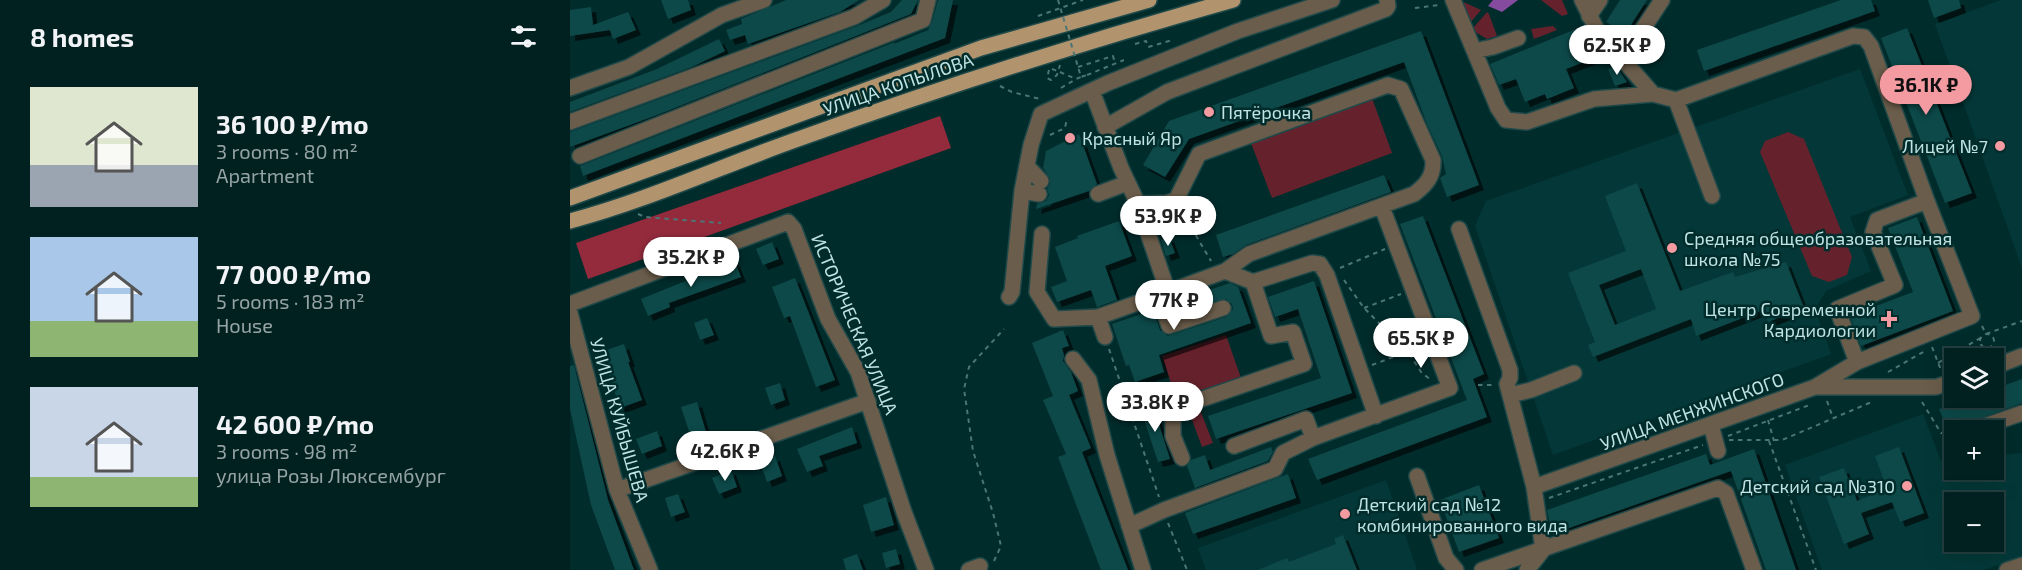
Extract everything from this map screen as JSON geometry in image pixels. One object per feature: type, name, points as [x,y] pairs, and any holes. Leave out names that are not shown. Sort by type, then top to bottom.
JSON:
[{"type":"main road","name":"УЛИЦА КОПЫЛОВА","points":[[572,198],[981,48],[1149,0]]},
{"type":"main road","name":"УЛИЦА КОПЫЛОВА","points":[[575,220],[642,198],[798,139],[951,85],[1233,0]]},
{"type":"street","points":[[716,0],[722,15]]},
{"type":"street","points":[[570,88],[629,66],[722,15],[764,0]]},
{"type":"street","points":[[570,122],[854,17],[883,0]]},
{"type":"street","points":[[580,156],[923,20],[928,0]]},
{"type":"street","points":[[1009,297],[1012,292],[1022,191],[1041,114],[1238,31],[1332,0]]},
{"type":"street","points":[[1105,127],[1167,92],[1386,9],[1387,0]]},
{"type":"street","points":[[1582,0],[1597,30],[1653,94]]},
{"type":"street","points":[[1589,16],[1600,0]]},
{"type":"street","points":[[1623,59],[1662,0]]},
{"type":"street","points":[[1447,2],[1474,51],[1498,108],[1506,120],[1527,122],[1594,99],[1653,94],[1676,99],[1853,36],[1864,37],[1871,46],[1927,201],[1972,316],[1857,362],[1815,387]]},
{"type":"street","points":[[1474,51],[1518,38]]},
{"type":"street","points":[[1042,234],[1038,292],[1054,319],[1098,317],[1222,272],[1249,254],[1414,194],[1425,186],[1433,168],[1433,160],[1401,89],[1388,85],[1199,154],[1176,200],[1166,203],[1138,204]]},
{"type":"street","points":[[1092,91],[1127,183],[1138,204],[1163,294],[1169,326],[1223,308]]},
{"type":"street","points":[[1676,99],[1712,196]]},
{"type":"street","points":[[1022,191],[1040,187],[1027,166]]},
{"type":"street","points":[[1098,194],[1127,183]]},
{"type":"street","points":[[1857,362],[1837,309],[1895,285],[1873,232],[1877,220],[1927,201]]},
{"type":"street","points":[[1129,526],[1164,510],[1275,469],[1283,453],[1313,438],[1450,388],[1382,207]]},
{"type":"street","name":"ИСТОРИЧЕСКАЯ УЛИЦА","points":[[570,304],[788,222],[794,229],[828,319],[858,372],[904,512],[926,570]]},
{"type":"street","points":[[1459,229],[1510,370],[1507,384],[1534,487],[1543,549],[1527,570]]},
{"type":"street","points":[[1222,272],[1253,282],[1312,263],[1320,264],[1327,275],[1376,416]]},
{"type":"street","points":[[1182,458],[1173,436],[1173,409],[1304,364],[1293,332],[1271,336],[1253,282]]},
{"type":"street","name":"УЛИЦА КУЙБЫШЕВА","points":[[570,313],[617,490],[650,570]]},
{"type":"street","points":[[1098,317],[1105,337]]},
{"type":"street","points":[[2004,359],[2022,356]]},
{"type":"street","points":[[1073,358],[1089,380],[1107,455],[1143,570]]},
{"type":"street","points":[[1510,395],[1531,390],[1574,373]]},
{"type":"street","name":"УЛИЦА МЕНЖИНСКОГО","points":[[1534,487],[1815,387],[1936,387],[1944,380]]},
{"type":"street","points":[[617,490],[868,401]]},
{"type":"street","points":[[2004,420],[2022,414]]},
{"type":"street","points":[[1234,446],[1306,420],[1313,438]]},
{"type":"street","points":[[1710,425],[1720,445]]},
{"type":"street","points":[[1417,476],[1446,558],[1456,570]]},
{"type":"street","points":[[1482,570],[1718,488],[1726,493],[1754,570]]},
{"type":"street","points":[[2007,570],[2022,565]]},
{"type":"path","points":[[1058,0],[1081,77]]},
{"type":"path","points":[[1063,7],[1064,1]]},
{"type":"path","points":[[1415,8],[1447,2]]},
{"type":"path","points":[[1078,67],[1113,56],[1115,63]]},
{"type":"path","points":[[1061,63],[1057,75],[1051,80],[1047,78],[1050,69],[1076,79]]},
{"type":"path","points":[[1061,87],[1092,73]]},
{"type":"path","points":[[1011,92],[1046,100]]},
{"type":"path","points":[[1044,139],[1065,128],[1067,112]]},
{"type":"path","points":[[1176,200],[1222,272]]},
{"type":"path","points":[[637,213],[645,217],[721,223]]},
{"type":"path","points":[[1327,275],[1336,269],[1396,245]]},
{"type":"path","points":[[1343,279],[1364,308],[1408,352],[1421,372],[1444,390]]},
{"type":"path","points":[[1364,308],[1413,290]]},
{"type":"path","points":[[1938,363],[1986,334],[2022,321]]},
{"type":"path","points":[[1978,328],[1982,326],[1986,334],[1994,339],[1993,346],[1989,348],[1981,345],[1982,337]]},
{"type":"path","points":[[974,568],[994,561],[1001,546],[973,451],[964,389],[969,367],[1004,329]]},
{"type":"path","points":[[1105,337],[1187,570]]},
{"type":"path","points":[[1361,369],[1432,342]]},
{"type":"path","points":[[1887,373],[1940,343]]},
{"type":"path","points":[[1932,347],[1944,371]]},
{"type":"path","points":[[1918,397],[1941,433],[1944,433]]},
{"type":"path","points":[[1826,399],[1833,418]]},
{"type":"path","points":[[1720,445],[1782,440],[1877,400]]},
{"type":"path","points":[[1768,421],[1774,441]]},
{"type":"path","points":[[1768,441],[1816,570]]},
{"type":"shaded area","points":[[1493,0],[1518,0],[1502,12],[1488,6]]},
{"type":"shaded area","points":[[1541,0],[1562,0],[1568,14],[1562,16]]},
{"type":"shaded area","name":"Лицей №7","points":[[2001,0],[2022,0],[2022,268],[1935,24]]},
{"type":"shaded area","points":[[1461,1],[1481,10],[1470,23],[1474,27],[1487,12],[1497,36],[1487,39],[1472,30]]},
{"type":"shaded area","points":[[1553,26],[1557,30],[1534,39],[1531,29]]},
{"type":"shaded area","name":"Средняя общеобразовательная школа №75","points":[[1860,69],[1908,195],[1850,217],[1871,271],[1826,291],[1815,309],[1831,354],[1553,455],[1475,226],[1486,201]]},
{"type":"shaded area","points":[[1372,98],[1392,153],[1272,198],[1251,143]]},
{"type":"shaded area","points":[[940,116],[951,148],[588,279],[576,243]]},
{"type":"shaded area","points":[[1788,132],[1804,139],[1852,257],[1847,275],[1829,282],[1812,276],[1760,152],[1765,141]]},
{"type":"shaded area","points":[[1226,335],[1241,378],[1176,399],[1162,356]]},
{"type":"shaded area","points":[[1198,405],[1213,443],[1202,447],[1188,409]]},
{"type":"shaded area","name":"Детский сад №310","points":[[1923,414],[1941,461],[1944,461],[1944,480],[2004,480],[2004,455],[2022,453],[2022,557],[1984,570],[1822,570],[1785,465]]},
{"type":"shaded area","name":"Детский сад №12 комбинированного вида","points":[[1386,480],[1417,570],[1206,570],[1198,548]]},
{"type":"building","points":[[661,0],[688,0],[691,10],[668,19]]},
{"type":"building","points":[[786,0],[859,0],[840,12],[748,44],[745,35],[730,40],[726,30],[742,24],[741,19]]},
{"type":"building","points":[[902,0],[918,0],[911,14],[657,115],[570,147],[570,132],[857,26],[891,12]]},
{"type":"building","points":[[938,0],[953,0],[945,38],[583,176],[580,166],[928,30]]},
{"type":"building","points":[[1620,0],[1647,0],[1625,34],[1606,22]]},
{"type":"building","points":[[1841,0],[1871,0],[1875,11],[1704,71],[1697,50]]},
{"type":"building","points":[[1928,0],[1959,0],[1961,8],[1934,18]]},
{"type":"building","points":[[591,7],[593,25],[628,12],[636,30],[613,39],[610,30],[570,36],[570,10]]},
{"type":"building","points":[[1581,27],[1594,58],[1566,69],[1574,88],[1547,99],[1545,94],[1525,102],[1516,79],[1499,85],[1490,64]]},
{"type":"building","points":[[1907,28],[1972,193],[1945,203],[1881,38]]},
{"type":"building","points":[[1421,31],[1479,185],[1447,197],[1440,178],[1446,174],[1442,156],[1427,124],[1404,62],[1189,139],[1165,177],[1143,165],[1169,121]]},
{"type":"building","points":[[719,39],[725,51],[692,67],[570,112],[570,102],[657,69]]},
{"type":"building","points":[[1616,66],[1627,82],[1615,86],[1608,69]]},
{"type":"building","points":[[1079,134],[1097,184],[1089,191],[1036,209],[1037,204],[1046,201],[1049,195],[1047,189],[1050,178],[1043,168],[1046,151]]},
{"type":"building","points":[[1384,175],[1391,192],[1246,245],[1233,254],[1223,257],[1216,235]]},
{"type":"building","points":[[1637,183],[1680,291],[1733,272],[1735,277],[1786,262],[1804,308],[1768,322],[1763,310],[1696,336],[1691,319],[1593,357],[1588,345],[1595,342],[1568,273],[1626,251],[1605,196]],"holes":[[[1641,269],[1656,309],[1615,325],[1599,285]]]},
{"type":"building","points":[[1423,216],[1484,374],[1473,379],[1487,417],[1317,480],[1308,459],[1467,400],[1400,224]]},
{"type":"building","points":[[1917,217],[1953,311],[1861,346],[1850,316],[1913,292],[1888,228]]},
{"type":"building","points":[[1119,221],[1132,256],[1105,266],[1117,300],[1097,307],[1091,290],[1057,302],[1051,287],[1067,281],[1055,247],[1078,238],[1077,236]]},
{"type":"building","points":[[1169,237],[1175,253],[1166,256],[1161,240]]},
{"type":"building","points":[[772,242],[779,259],[763,265],[756,249]]},
{"type":"building","points":[[734,260],[741,277],[669,303],[670,307],[648,316],[641,299]]},
{"type":"building","points":[[795,278],[835,380],[816,387],[790,316],[784,318],[772,287]]},
{"type":"building","points":[[1314,281],[1352,393],[1216,439],[1208,416],[1321,378],[1298,309],[1275,317],[1268,297]]},
{"type":"building","points":[[1230,283],[1238,287],[1251,323],[1159,355],[1164,372],[1135,382],[1129,365],[1126,366],[1112,324],[1153,310],[1160,330],[1168,336],[1226,317],[1233,309],[1232,304],[1226,299],[1175,314],[1171,303]]},
{"type":"building","points":[[707,318],[714,335],[700,340],[694,323]]},
{"type":"building","points":[[1063,330],[1069,346],[1062,348],[1063,361],[1071,372],[1078,391],[1069,395],[1091,448],[1082,452],[1128,570],[1101,570],[1058,457],[1066,454],[1043,400],[1053,396],[1032,343]]},
{"type":"building","points":[[624,344],[642,400],[620,408],[601,352]]},
{"type":"building","points":[[574,365],[608,500],[634,570],[615,570],[591,505],[570,409],[570,366]]},
{"type":"building","points":[[2022,379],[2022,403],[1975,420],[1944,421],[1939,409],[1944,407],[2004,408],[2004,385]]},
{"type":"building","points":[[780,383],[785,400],[771,405],[765,388]]},
{"type":"building","points":[[697,402],[706,432],[691,437],[681,407]]},
{"type":"building","points":[[1152,403],[1170,459],[1158,462],[1140,407]]},
{"type":"building","points":[[852,427],[857,443],[819,456],[823,466],[807,472],[797,449]]},
{"type":"building","points":[[657,431],[662,446],[642,454],[636,439]]},
{"type":"building","points":[[1271,447],[1273,452],[1268,461],[1195,488],[1187,466],[1191,460],[1205,455],[1210,470]]},
{"type":"building","points":[[1899,447],[1924,513],[1900,522],[1892,502],[1861,513],[1869,534],[1844,544],[1819,477],[1844,468],[1857,501],[1887,489],[1875,456]]},
{"type":"building","points":[[1754,449],[1796,570],[1766,570],[1731,471],[1552,534],[1547,510],[1706,454],[1710,465]]},
{"type":"building","points":[[775,456],[782,476],[767,482],[760,462]]},
{"type":"building","points":[[731,470],[737,487],[719,494],[712,478]]},
{"type":"building","points":[[1288,474],[1296,498],[1193,534],[1185,513]]},
{"type":"building","points":[[1479,485],[1499,538],[1459,552],[1440,500]]},
{"type":"building","points":[[678,494],[685,512],[671,517],[665,498]]},
{"type":"building","points":[[886,497],[894,525],[871,532],[863,505]]},
{"type":"building","points":[[1343,535],[1357,570],[1258,570],[1287,558],[1289,562],[1336,544],[1334,539]]},
{"type":"building","points":[[896,549],[900,564],[886,568],[882,553]]},
{"type":"building","points":[[857,554],[863,570],[846,570],[843,559]]},
{"type":"place","name":"Пятёрочка","points":[[1209,112]]},
{"type":"place","name":"Красный Яр","points":[[1070,138]]},
{"type":"place","name":"Лицей №7","points":[[2000,146]]},
{"type":"place","name":"Средняя общеобразовательная школа №75","points":[[1672,248]]},
{"type":"place","name":"Центр Современной Кардиологии","points":[[1889,319]]},
{"type":"place","name":"Детский сад №310","points":[[1907,486]]},
{"type":"place","name":"Детский сад №12 комбинированного вида","points":[[1345,514]]}]
